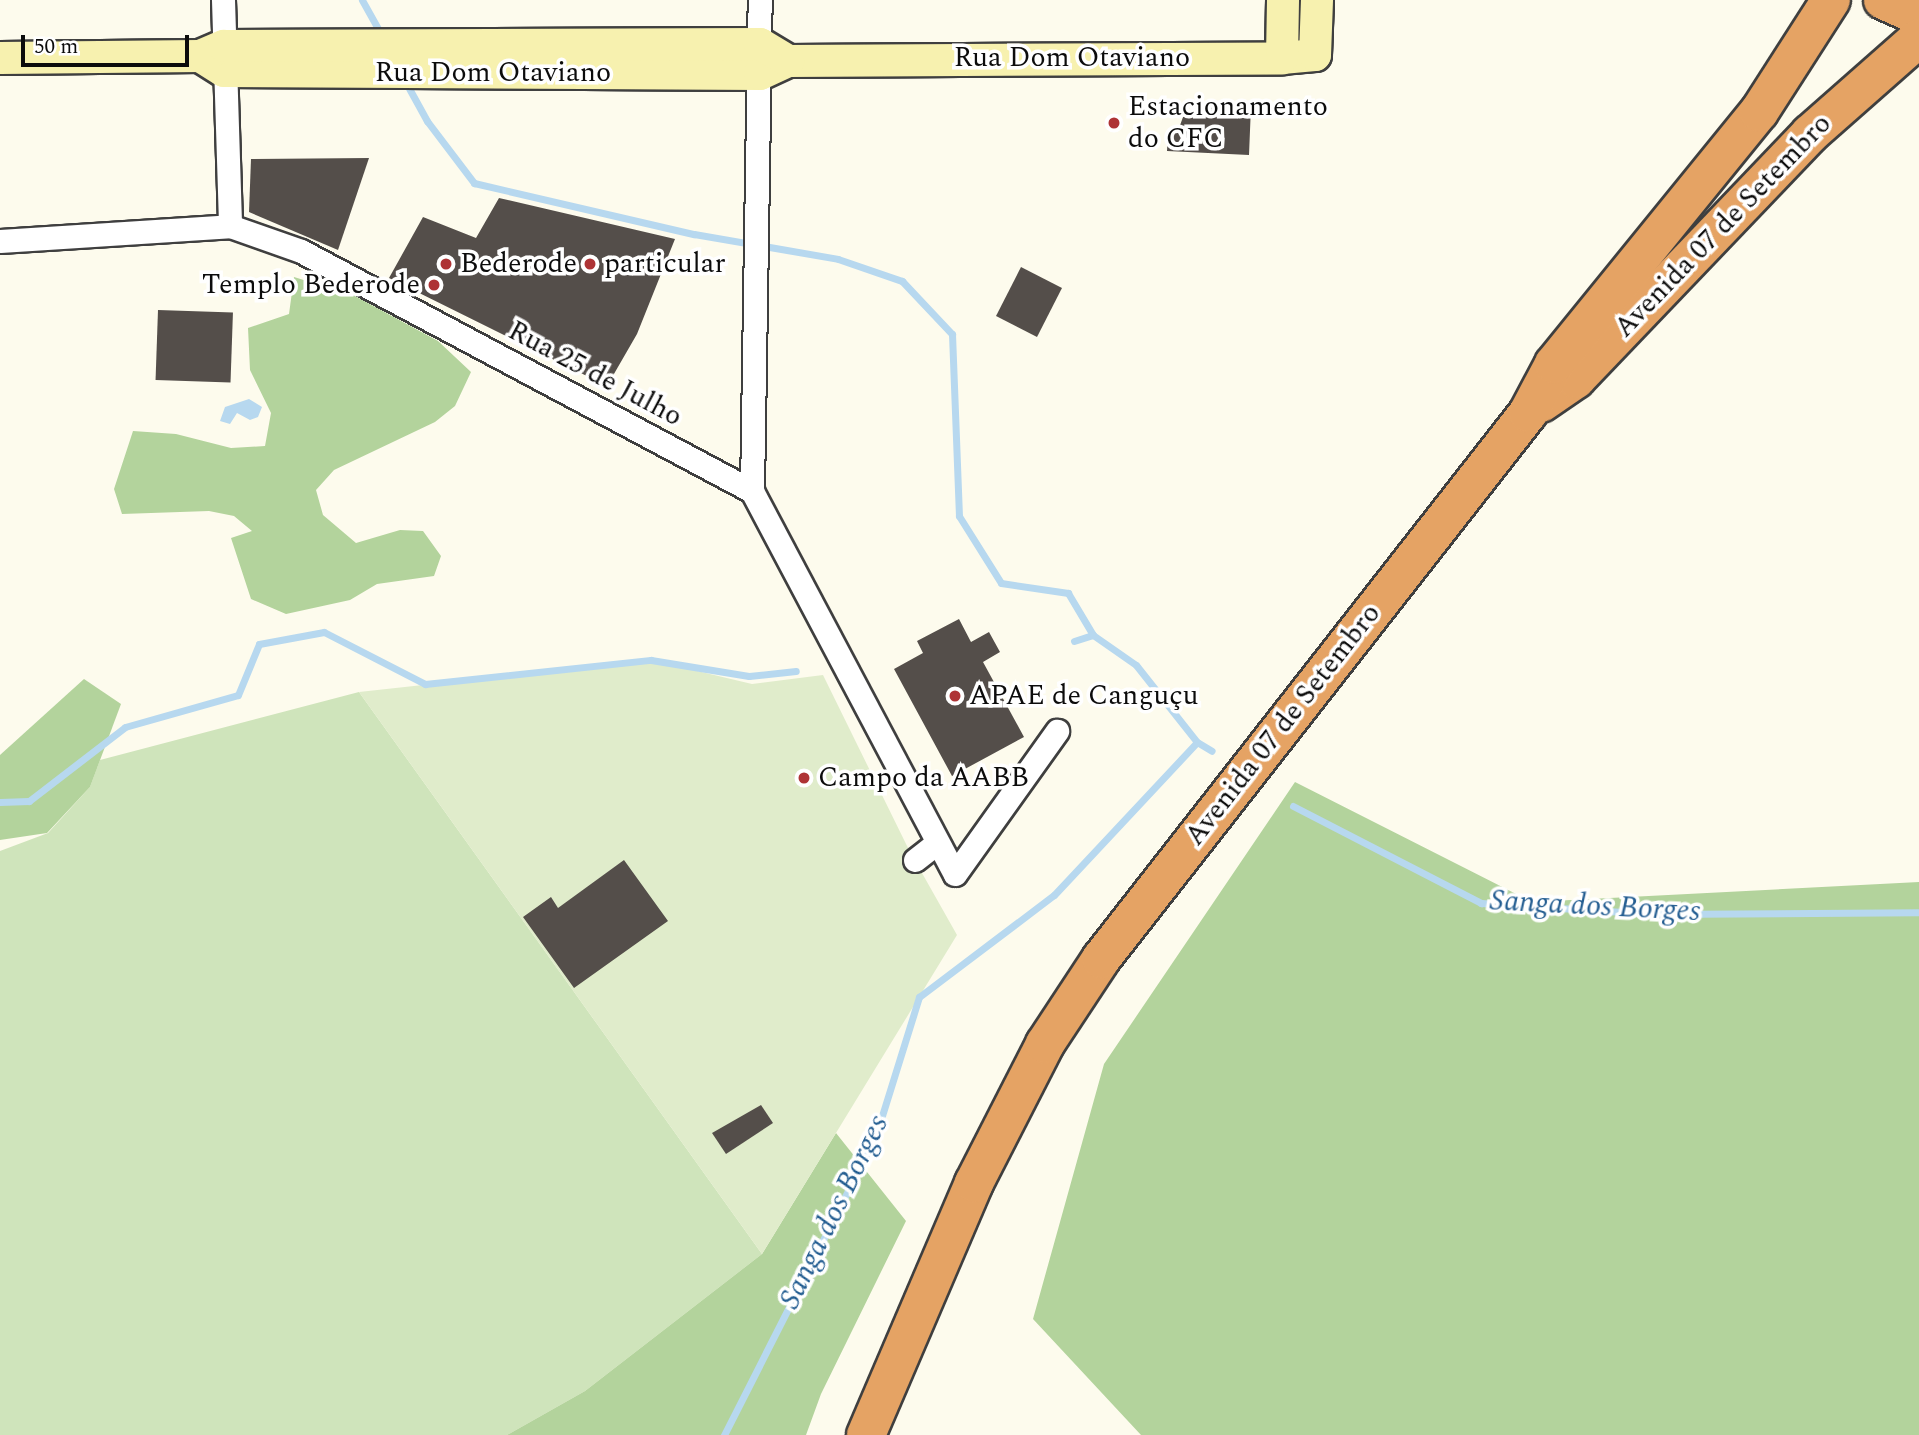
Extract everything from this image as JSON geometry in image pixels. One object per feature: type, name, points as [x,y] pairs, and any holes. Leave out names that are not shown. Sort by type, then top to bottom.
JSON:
[{"type":"highway","name":"Avenida 07 de Setembro","points":[[866,1435],[974,1183],[1045,1044],[1117,939],[1528,413],[1554,364],[1759,112],[1831,0]]},
{"type":"highway","points":[[1883,0],[1919,16]]},
{"type":"highway","name":"Avenida 07 de Setembro","points":[[1528,413],[1576,379],[1745,198],[1919,38]]},
{"type":"street","points":[[223,0],[216,58],[230,226]]},
{"type":"street","points":[[760,0],[769,60],[752,491],[951,871],[960,873],[1058,731]]},
{"type":"street","points":[[1282,58],[1283,0]]},
{"type":"street","name":"Rua Dom Otaviano","points":[[0,58],[1282,58],[1315,55],[1317,0]]},
{"type":"street","name":"Rua 25 de Julho","points":[[0,241],[230,226],[301,251],[752,491]]},
{"type":"street","points":[[915,860],[937,843]]},
{"type":"green space","points":[[294,277],[355,296],[438,341],[471,372],[455,406],[435,422],[334,470],[316,490],[323,515],[356,543],[400,530],[423,531],[441,556],[434,576],[377,584],[350,600],[286,614],[251,599],[231,538],[252,531],[234,516],[209,511],[122,514],[114,489],[133,431],[176,434],[231,448],[265,446],[271,413],[250,370],[248,328],[289,314]]},
{"type":"green space","points":[[651,660],[752,684],[823,675],[909,850],[957,935],[762,1254],[359,692]]},
{"type":"green space","points":[[84,679],[121,704],[90,787],[47,833],[0,840],[0,755]]},
{"type":"green space","points":[[359,692],[762,1254],[585,1391],[507,1435],[0,1435],[0,851],[48,833],[90,787],[100,760]]},
{"type":"green space","points":[[1295,782],[1532,902],[1919,882],[1919,1435],[1141,1435],[1033,1319],[1104,1064]]},
{"type":"green space","points":[[836,1133],[906,1221],[821,1394],[806,1435],[507,1435],[585,1391],[762,1254]]},
{"type":"water","points":[[249,399],[262,407],[258,417],[250,420],[237,413],[230,424],[220,421],[225,407]]},
{"type":"building","points":[[1202,104],[1251,106],[1249,155],[1167,151],[1168,131],[1178,131],[1183,117]]},
{"type":"building","points":[[369,158],[338,250],[249,212],[251,159]]},
{"type":"building","points":[[499,198],[675,239],[637,334],[607,386],[389,278],[423,217],[476,238]]},
{"type":"building","points":[[1021,267],[1062,288],[1037,337],[996,316]]},
{"type":"building","points":[[158,310],[233,313],[231,383],[156,380]]},
{"type":"building","name":"APAE de Canguçu","points":[[959,619],[971,642],[989,632],[1000,652],[983,662],[1024,737],[952,776],[894,669],[923,653],[917,641]]},
{"type":"building","points":[[624,860],[668,921],[574,988],[523,917],[551,897],[558,908]]},
{"type":"building","points":[[761,1105],[773,1123],[726,1154],[712,1133]]},
{"type":"waterway","points":[[362,0],[382,36]]},
{"type":"waterway","points":[[405,81],[427,121],[474,183],[694,234],[838,259],[902,281],[952,334],[959,516],[1001,583],[1068,593],[1093,635]]},
{"type":"waterway","points":[[0,802],[29,801],[125,727],[238,695],[259,644],[324,632],[425,684],[651,660],[749,676],[796,671]]},
{"type":"waterway","points":[[1074,641],[1093,635],[1136,665],[1197,742]]},
{"type":"waterway","name":"Sanga dos Borges","points":[[724,1435],[876,1135],[919,997],[1054,895],[1197,742],[1212,751]]},
{"type":"waterway","name":"Sanga dos Borges","points":[[1293,806],[1481,903],[1655,914],[1919,912]]},
{"type":"place","name":"Estacionamento do CFC","points":[[1114,123]]},
{"type":"place","name":"Bederode","points":[[446,264]]},
{"type":"place","name":"particular","points":[[590,264]]},
{"type":"place","name":"Templo Bederode","points":[[434,285]]},
{"type":"place","name":"APAE de Canguçu","points":[[955,696]]},
{"type":"place","name":"Campo da AABB","points":[[804,778]]}]
